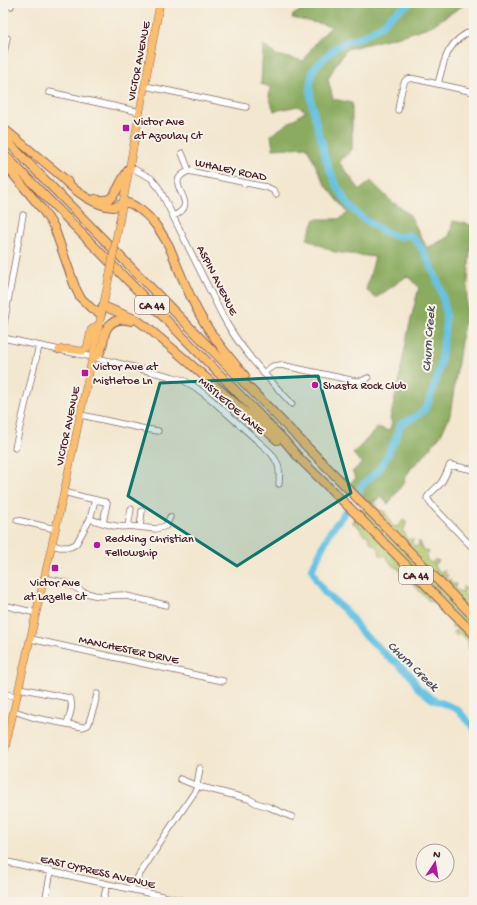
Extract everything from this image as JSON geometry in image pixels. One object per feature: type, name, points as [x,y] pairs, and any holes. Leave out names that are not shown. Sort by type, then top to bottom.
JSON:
[{"type":"highway","points":[[3,128],[80,194],[97,202],[114,207],[123,203],[128,203],[144,212],[160,231],[169,246],[196,308],[204,322],[263,402]]},
{"type":"highway","name":"CA 44","points":[[3,137],[474,617]]},
{"type":"highway","name":"CA 44","points":[[3,152],[278,434],[300,459],[474,634]]},
{"type":"highway","points":[[3,162],[42,209],[54,227],[75,287],[80,297],[91,308],[101,314]]},
{"type":"highway","points":[[63,179],[98,200],[107,200],[115,195],[130,167]]},
{"type":"highway","points":[[103,306],[137,320],[148,328],[292,454],[300,459]]},
{"type":"highway","points":[[93,358],[100,354],[106,330],[109,325],[116,320],[125,319],[148,328]]},
{"type":"main road","name":"VICTOR AVENUE","points":[[3,757],[6,729],[14,711],[31,639],[93,358],[160,3]]},
{"type":"main road","points":[[59,350],[67,349],[83,351],[87,348],[91,330],[99,324]]},
{"type":"street","points":[[3,5],[11,6],[11,3]]},
{"type":"street","points":[[438,84],[448,50],[459,38],[474,30]]},
{"type":"street","points":[[3,37],[7,38],[3,58]]},
{"type":"street","points":[[398,110],[404,84],[408,79],[412,78],[474,92]]},
{"type":"street","points":[[144,86],[246,107]]},
{"type":"street","points":[[49,92],[140,112]]},
{"type":"street","points":[[182,153],[189,170]]},
{"type":"street","name":"ASPIN AVENUE","points":[[130,167],[148,176],[159,188],[224,318],[248,354],[263,373],[292,404]]},
{"type":"street","name":"WHALEY ROAD","points":[[173,216],[181,212],[185,206],[185,200],[179,188],[178,181],[184,173],[189,170],[266,187],[273,190],[276,194]]},
{"type":"street","points":[[3,330],[23,215]]},
{"type":"street","name":"MISTLETOE LANE","points":[[3,338],[183,380],[212,400],[270,452],[279,466],[279,484]]},
{"type":"street","points":[[15,448],[39,346]]},
{"type":"street","points":[[263,373],[273,366],[281,365],[355,381],[362,381],[368,378]]},
{"type":"street","points":[[80,415],[158,431]]},
{"type":"street","points":[[474,470],[450,465],[443,480],[428,496],[428,500],[474,549]]},
{"type":"street","points":[[64,492],[107,503],[103,523]]},
{"type":"street","points":[[52,545],[70,547],[76,544],[90,520],[95,500]]},
{"type":"street","points":[[128,526],[131,509]]},
{"type":"street","points":[[140,527],[142,511]]},
{"type":"street","points":[[90,520],[124,528],[128,526],[156,529],[166,526],[170,517]]},
{"type":"street","points":[[17,520],[56,529]]},
{"type":"street","points":[[44,578],[67,583],[84,592],[94,595],[122,595],[166,605]]},
{"type":"street","points":[[3,605],[36,613]]},
{"type":"street","name":"MANCHESTER DRIVE","points":[[31,639],[223,681]]},
{"type":"street","points":[[19,688],[69,698],[72,706],[67,724]]},
{"type":"street","points":[[3,693],[17,697]]},
{"type":"street","points":[[14,711],[35,718],[84,727],[88,725],[97,694]]},
{"type":"street","points":[[130,889],[196,790],[200,768]]},
{"type":"street","points":[[180,779],[197,786],[249,800],[292,817]]},
{"type":"street","name":"EAST CYPRESS AVENUE","points":[[3,861],[189,902]]},
{"type":"street","points":[[45,902],[51,871]]},
{"type":"street","points":[[103,902],[107,884]]},
{"type":"highlighted area","points":[[318,376],[351,493],[237,566],[128,496],[160,383]]},
{"type":"green space","points":[[314,3],[467,3],[431,26],[407,34],[347,49],[328,79],[333,99],[352,103],[352,150],[339,162],[360,190],[371,181],[389,199],[410,215],[427,248],[449,237],[453,221],[472,225],[466,309],[450,415],[442,433],[423,457],[412,467],[404,479],[405,481],[388,504],[381,497],[369,505],[349,484],[356,478],[352,472],[362,463],[353,454],[378,427],[389,431],[392,423],[390,419],[409,327],[419,287],[407,276],[376,298],[366,290],[375,257],[334,252],[307,239],[315,219],[339,219],[348,213],[324,183],[307,147],[273,149],[271,135],[306,111],[298,106],[274,111],[269,97],[270,87],[261,84],[263,45],[276,55],[304,61],[316,42],[332,26],[292,18],[293,15]]},
{"type":"green space","points":[[372,503],[376,504],[376,509],[386,512],[385,515],[387,515],[394,527],[399,526],[403,520],[407,523],[402,531],[409,540],[413,539],[412,543],[415,547],[418,546],[419,541],[421,543],[421,547],[425,551],[429,551],[426,557],[427,560],[433,563],[434,560],[439,561],[434,564],[434,566],[440,572],[445,571],[444,575],[448,575],[446,579],[448,581],[451,579],[450,583],[456,584],[455,589],[461,592],[463,590],[463,586],[467,590],[464,591],[463,594],[471,594],[466,598],[466,600],[468,602],[470,601],[474,607],[474,649],[472,648],[470,650],[468,647],[468,641],[460,633],[457,636],[453,632],[456,631],[457,627],[451,627],[453,625],[452,622],[434,603],[428,600],[414,585],[412,580],[405,578],[397,567],[392,565],[385,555],[382,557],[379,554],[380,552],[378,548],[371,543],[367,535],[363,534],[358,526],[353,523],[355,517]]},
{"type":"waterway","name":"Churn Creek","points":[[358,494],[361,486],[378,471],[386,458],[397,436],[400,425],[414,418],[428,405],[437,379],[441,359],[445,332],[445,308],[437,279],[427,257],[415,240],[409,235],[397,237],[383,231],[361,217],[348,204],[338,188],[324,154],[323,144],[319,134],[311,100],[310,84],[313,70],[335,48],[380,27],[392,15],[410,3]]},
{"type":"waterway","name":"Churn Creek","points":[[346,511],[330,532],[312,569],[316,579],[325,593],[343,608],[361,632],[410,675],[418,688],[432,699],[457,709],[474,728]]},
{"type":"place","name":"Victor Ave at Azoulay Ct","points":[[126,128]]},
{"type":"place","name":"Victor Ave at Mistletoe Ln","points":[[85,373]]},
{"type":"place","name":"Shasta Rock Club","points":[[315,385]]},
{"type":"place","name":"Redding Christian Fellowship","points":[[97,545]]},
{"type":"place","name":"Victor Ave at Lazelle Ct","points":[[55,568]]}]
